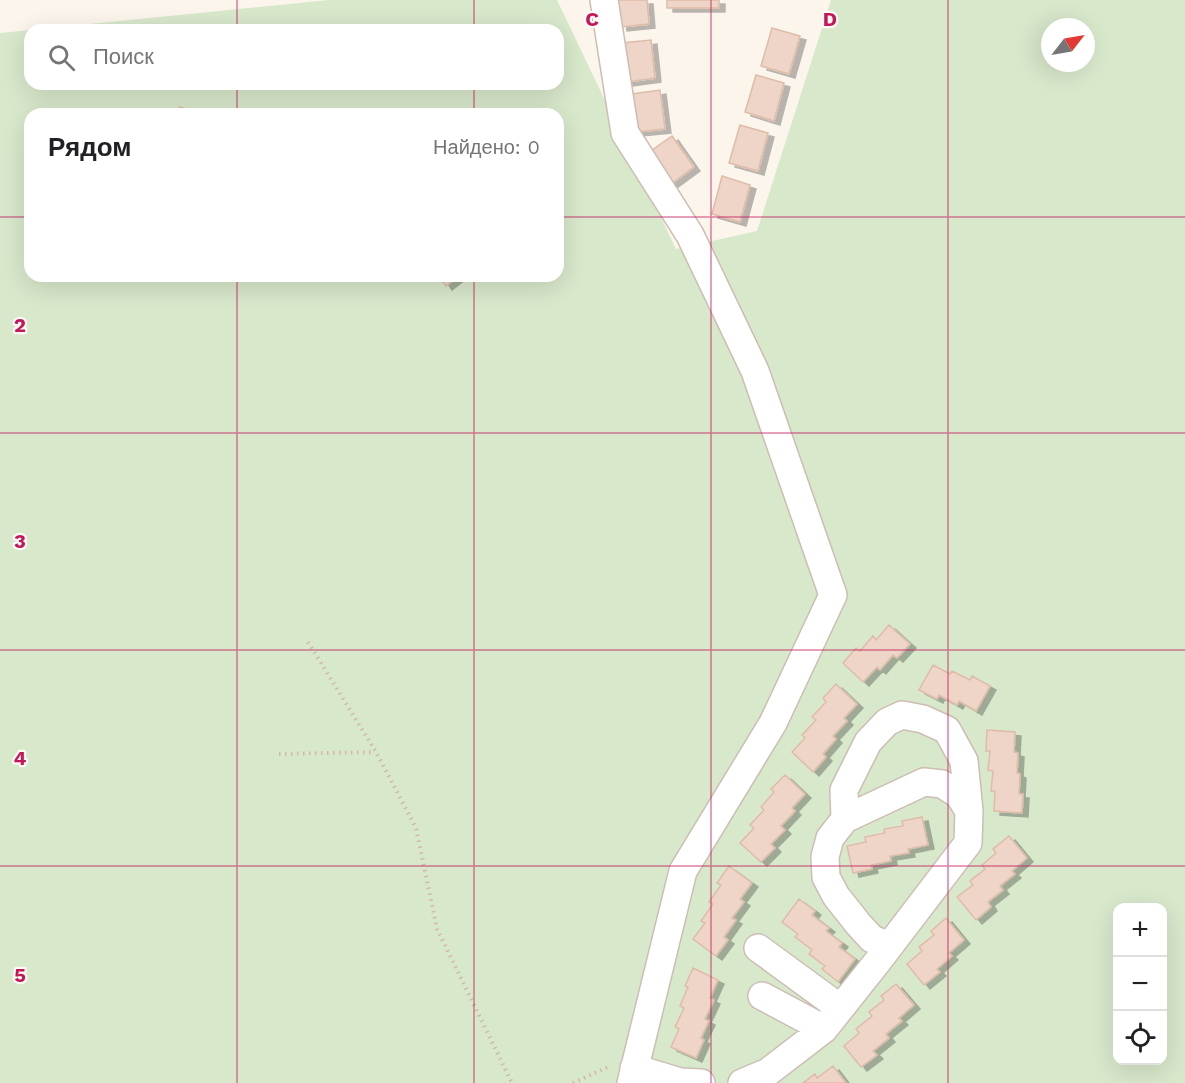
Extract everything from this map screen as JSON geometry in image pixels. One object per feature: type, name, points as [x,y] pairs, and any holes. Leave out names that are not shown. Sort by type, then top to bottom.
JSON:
[{"type":"street","points":[[604,0],[625,133],[690,235],[754,371],[832,596],[773,723],[684,871],[634,1068],[680,1082],[701,1083]]},
{"type":"street","points":[[742,1083],[768,1072],[824,1029],[968,843],[969,811],[964,760],[947,730],[923,719],[902,715],[887,722],[868,742],[844,790],[845,819]]},
{"type":"street","points":[[892,942],[882,943],[872,939],[836,896],[826,877],[825,857],[830,838],[845,819],[954,770],[964,760]]},
{"type":"street","points":[[924,782],[942,784],[958,795],[969,811]]},
{"type":"street","points":[[758,948],[840,1008]]},
{"type":"street","points":[[762,996],[824,1029]]},
{"type":"path","points":[[308,642],[376,752],[416,828],[437,929],[512,1083]]},
{"type":"path","points":[[279,754],[376,752]]},
{"type":"path","points":[[573,1083],[634,1068]]},
{"type":"green space","points":[[329,0],[557,0],[676,249],[757,231],[831,0],[1185,0],[1185,1083],[0,1083],[0,33],[24,31],[24,90],[564,90],[564,24],[90,24]]},
{"type":"building","points":[[618,0],[647,0],[649,24],[621,27]]},
{"type":"building","points":[[667,0],[719,0],[719,8],[667,8]]},
{"type":"building","points":[[772,28],[800,36],[789,74],[761,66]]},
{"type":"building","points":[[651,40],[655,78],[627,82],[622,43]]},
{"type":"building","points":[[756,75],[784,83],[774,121],[745,112]]},
{"type":"building","points":[[660,90],[665,129],[636,132],[632,94]]},
{"type":"building","points":[[740,125],[768,133],[758,171],[729,163]]},
{"type":"building","points":[[672,136],[694,167],[671,184],[648,153]]},
{"type":"building","points":[[722,176],[750,185],[740,222],[712,214]]},
{"type":"building","points":[[889,625],[910,644],[897,658],[893,655],[880,670],[877,667],[863,682],[843,663],[856,648],[860,651],[873,636],[876,640]]},
{"type":"building","points":[[933,665],[950,674],[952,671],[970,680],[972,676],[990,686],[976,711],[959,701],[957,705],[939,695],[937,699],[919,690]]},
{"type":"building","points":[[836,684],[857,704],[844,718],[847,721],[833,736],[836,739],[823,754],[826,757],[813,772],[792,752],[805,738],[802,735],[816,720],[812,717],[826,702],[823,698]]},
{"type":"building","points":[[987,730],[1015,732],[1014,752],[1018,753],[1017,773],[1020,774],[1019,794],[1023,794],[1022,813],[994,811],[995,791],[991,791],[993,771],[988,770],[990,751],[986,751]]},
{"type":"building","points":[[785,775],[805,794],[792,808],[795,811],[781,826],[785,830],[771,844],[775,848],[761,862],[740,843],[754,828],[750,825],[764,810],[761,807],[774,792],[771,789]]},
{"type":"building","points":[[922,817],[928,845],[908,849],[909,853],[890,856],[891,861],[871,865],[872,869],[853,873],[847,846],[866,842],[865,837],[885,833],[884,829],[903,826],[902,821]]},
{"type":"building","points":[[1009,836],[1027,858],[1012,871],[1015,874],[1000,886],[1003,890],[988,902],[991,907],[976,920],[957,897],[973,885],[970,881],[985,869],[982,865],[996,853],[993,849]]},
{"type":"building","points":[[729,866],[752,883],[740,899],[744,902],[732,918],[736,920],[724,937],[728,940],[716,956],[693,939],[705,923],[701,921],[713,904],[709,902],[721,885],[717,883]]},
{"type":"building","points":[[799,899],[815,911],[812,915],[829,928],[826,931],[842,943],[839,947],[855,959],[838,982],[822,969],[825,966],[809,954],[812,950],[795,937],[798,934],[782,922]]},
{"type":"building","points":[[946,918],[964,940],[949,953],[952,956],[937,969],[940,972],[924,985],[907,964],[922,951],[919,947],[934,935],[931,931]]},
{"type":"building","points":[[693,968],[718,980],[710,998],[714,1000],[705,1019],[709,1021],[701,1038],[704,1040],[696,1058],[671,1047],[679,1029],[675,1027],[684,1008],[680,1006],[688,987],[685,986]]},
{"type":"building","points":[[896,984],[914,1005],[899,1018],[902,1021],[886,1034],[889,1038],[873,1051],[877,1055],[861,1067],[844,1046],[859,1033],[856,1029],[872,1016],[869,1012],[884,1000],[881,996]]},
{"type":"building","points":[[833,1066],[846,1083],[803,1083],[815,1074],[817,1078]]}]
